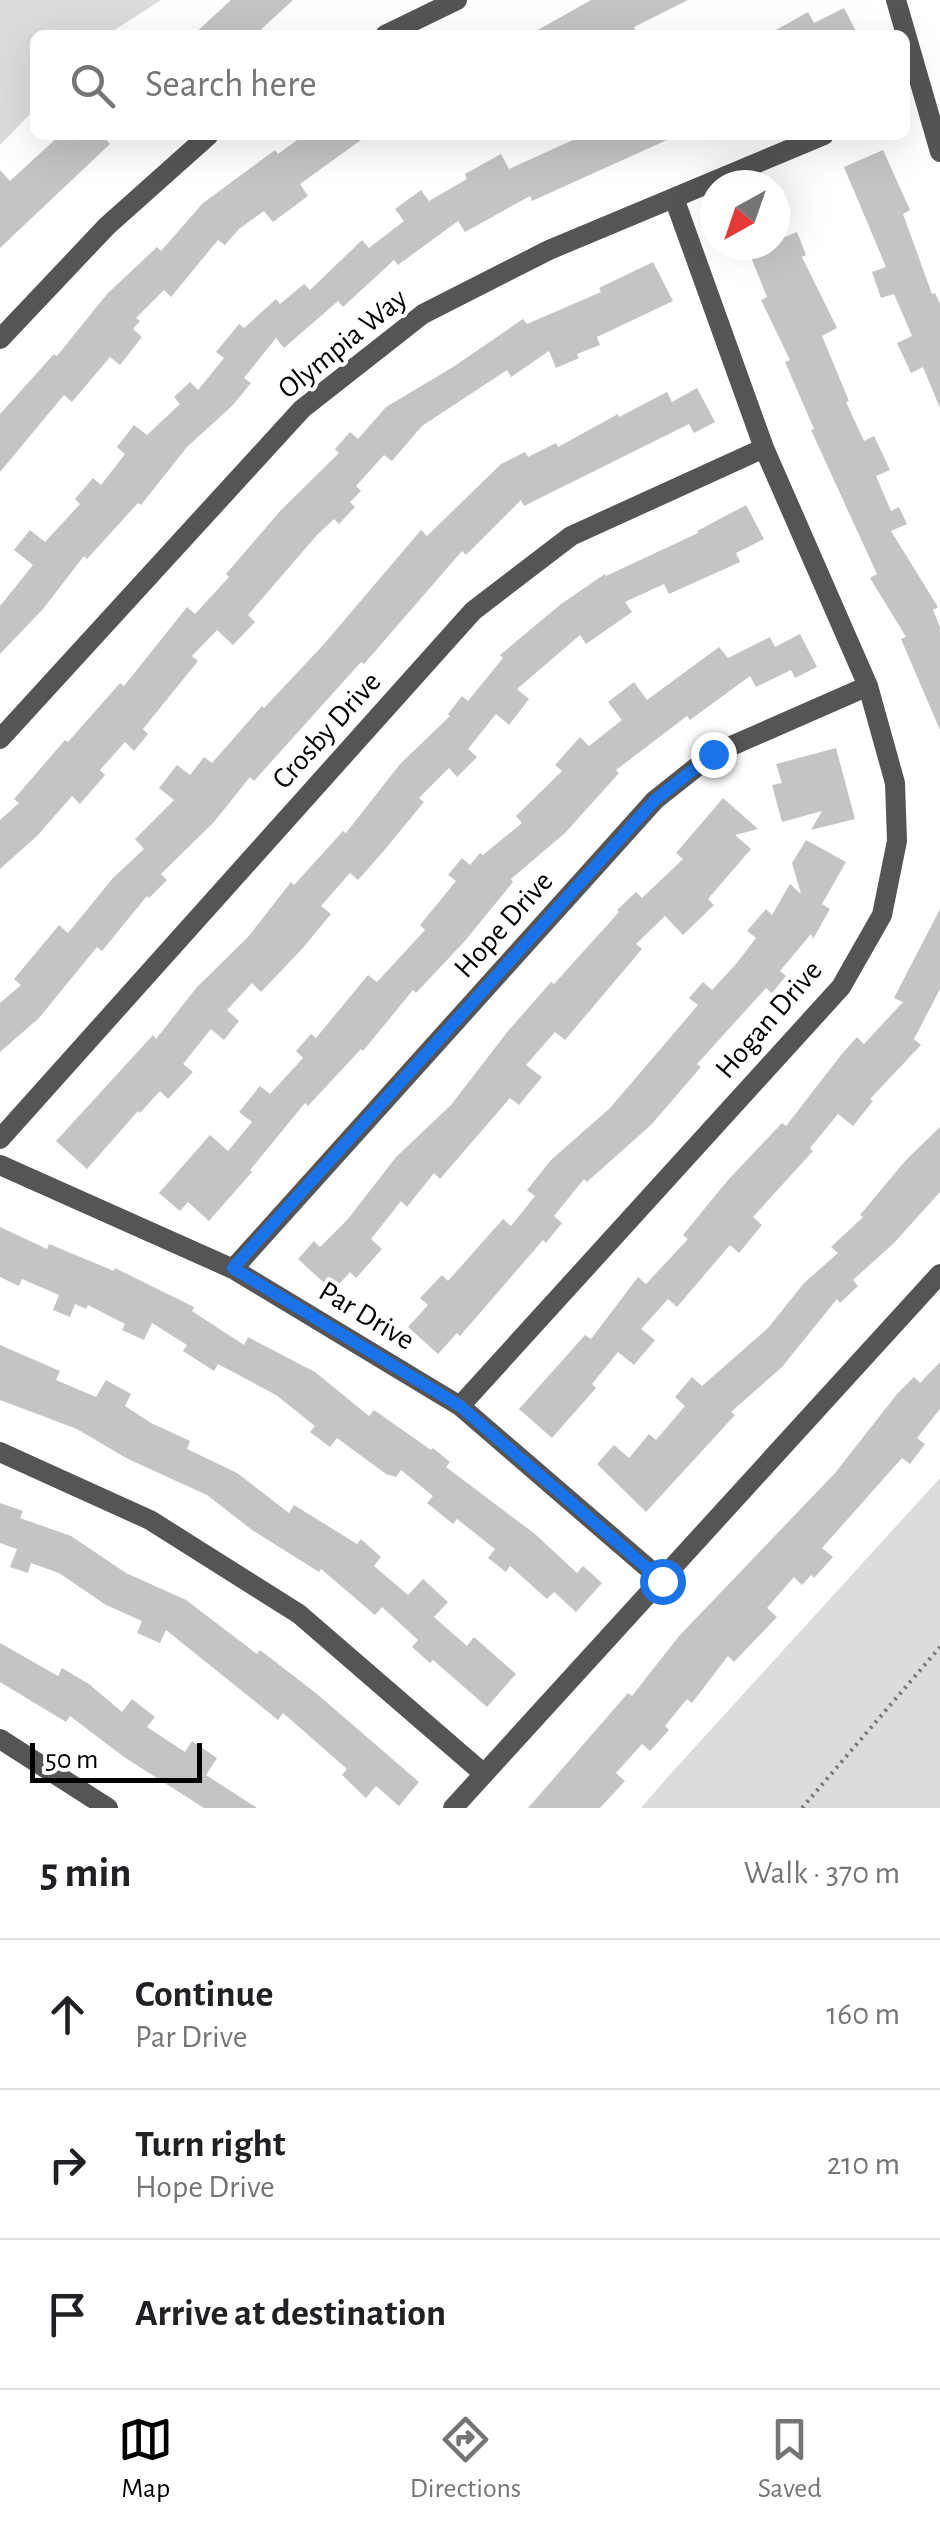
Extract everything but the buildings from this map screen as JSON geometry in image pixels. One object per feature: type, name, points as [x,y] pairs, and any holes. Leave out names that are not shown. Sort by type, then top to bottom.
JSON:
[{"type":"street","points":[[395,30],[457,0]]},
{"type":"street","points":[[896,0],[901,30]]},
{"type":"street","points":[[913,98],[940,152]]},
{"type":"street","points":[[0,338],[106,226],[203,140]]},
{"type":"street","name":"Olympia Way","points":[[0,739],[302,409],[422,314],[548,250],[812,140]]},
{"type":"street","name":"Hogan Drive","points":[[460,1406],[841,987],[882,915],[897,841],[896,784],[868,686],[764,448],[674,198]]},
{"type":"street","name":"Crosby Drive","points":[[0,1138],[473,611],[571,536],[764,448]]},
{"type":"street","name":"Hope Drive","points":[[233,1268],[655,800],[713,754],[868,686]]},
{"type":"street","name":"Par Drive","points":[[0,1165],[233,1268],[460,1406],[662,1581]]},
{"type":"street","points":[[453,1808],[940,1274]]},
{"type":"street","points":[[0,1452],[150,1520],[299,1614],[483,1772]]},
{"type":"street","points":[[0,1739],[108,1808]]},
{"type":"path","points":[[802,1808],[940,1647]]},
{"type":"shaded area","points":[[0,0],[161,0],[115,30],[30,30],[30,114],[0,145]]},
{"type":"shaded area","points":[[940,1478],[940,1808],[641,1808],[665,1780]]},
{"type":"route","points":[[662,1581],[460,1406],[233,1268],[655,800],[713,754]]}]
